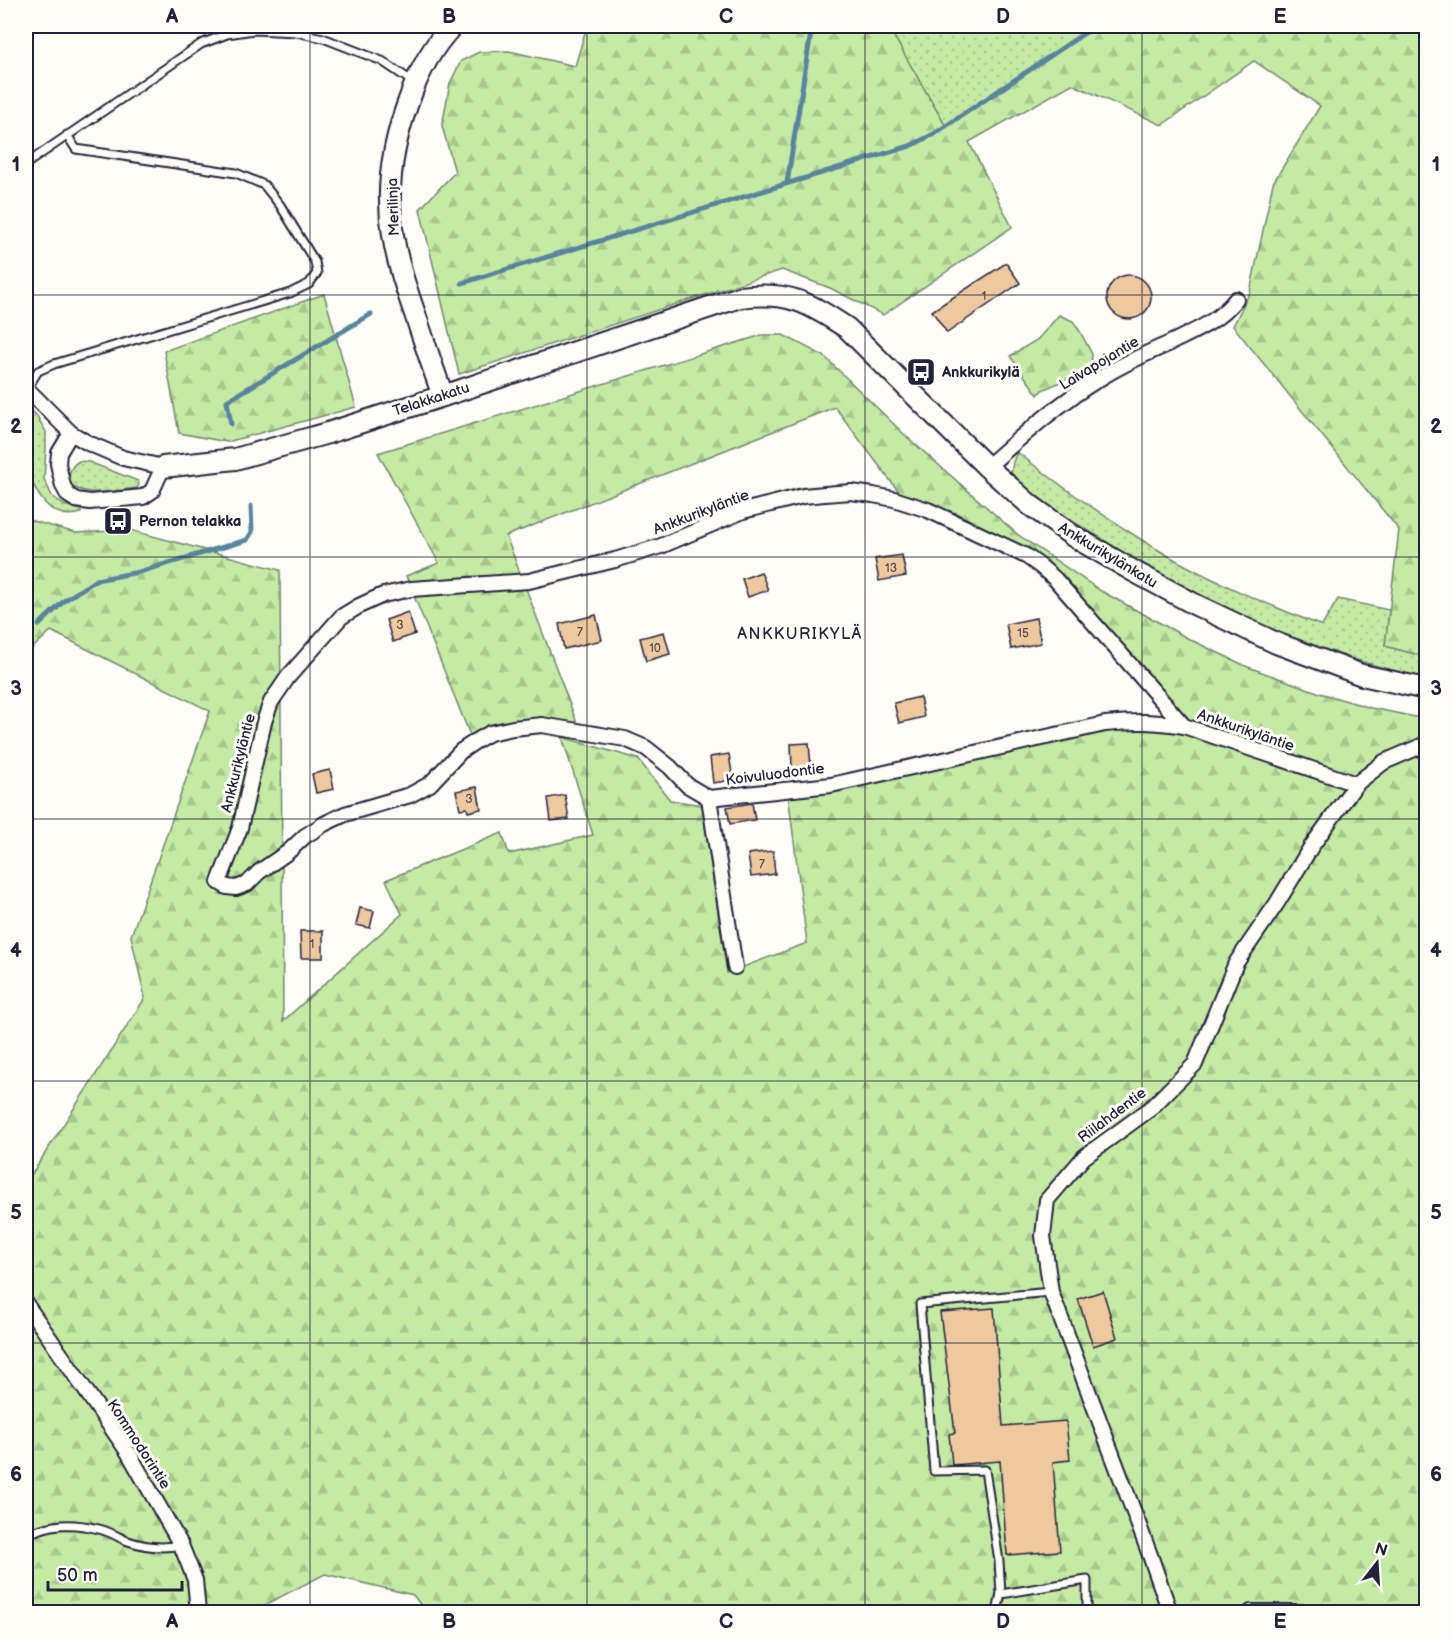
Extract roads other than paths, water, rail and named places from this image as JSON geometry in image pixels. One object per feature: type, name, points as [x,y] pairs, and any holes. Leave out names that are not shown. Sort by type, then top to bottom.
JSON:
[{"type":"street","name":"Merilinja","points":[[442,396],[398,264],[392,233],[390,179],[394,148],[402,117],[415,83],[430,55],[452,26]]},
{"type":"street","name":"Telakkakatu","points":[[26,389],[71,433],[88,443],[123,458],[163,467],[235,459],[327,433],[740,297],[771,295],[798,301],[820,310],[847,328]]},
{"type":"street","name":"Laivapojantie","points":[[987,467],[1034,425],[1092,383],[1145,354],[1211,323],[1236,299]]},
{"type":"street","name":"Ankkurikylänkatu","points":[[847,328],[987,467],[1029,505],[1073,536],[1196,605],[1276,643],[1362,675],[1426,689]]},
{"type":"street","points":[[71,433],[59,453],[58,464],[63,486],[68,495],[76,500],[90,502],[143,497],[152,491],[163,467]]},
{"type":"street","name":"Ankkurikyläntie","points":[[219,882],[240,828],[264,722],[271,702],[288,677],[340,616],[383,595],[411,589],[529,581],[615,560],[661,546],[744,511],[803,496],[851,492],[894,499],[928,510],[1026,556],[1055,579],[1184,726],[1356,784]]},
{"type":"street","name":"Koivuluodontie","points":[[219,882],[227,887],[236,888],[247,884],[305,836],[324,824],[345,814],[410,795],[430,784],[461,751],[476,741],[490,733],[513,728],[542,725],[625,739],[646,748],[670,767],[687,785],[709,798],[831,785],[1105,724],[1132,721],[1184,726]]},
{"type":"street","name":"Riilahdentie","points":[[1170,1612],[1051,1292],[1043,1236],[1047,1200],[1084,1157],[1150,1109],[1195,1064],[1236,963],[1277,903],[1311,847],[1356,784],[1384,762],[1426,744]]},
{"type":"street","points":[[709,798],[735,967]]},
{"type":"street","name":"Kommodorintie","points":[[26,1304],[128,1452],[181,1545],[195,1580],[198,1612]]},
{"type":"street","points":[[1251,1612],[1304,1612]]},
{"type":"lane","points":[[26,164],[201,44],[228,34],[254,30],[296,32],[323,38],[382,61],[415,83]]},
{"type":"lane","points":[[26,389],[38,371],[54,364],[290,293],[309,284],[317,273],[315,262],[280,204],[264,185],[236,173],[76,149],[67,135]]},
{"type":"lane","points":[[997,1612],[1001,1594],[999,1561],[985,1470],[934,1471],[920,1304],[1051,1292]]},
{"type":"lane","points":[[26,1535],[43,1527],[70,1524],[101,1529],[126,1540],[151,1547],[167,1548],[181,1545]]},
{"type":"lane","points":[[1001,1594],[1087,1580],[1087,1612]]},
{"type":"waterway","points":[[787,183],[812,26]]},
{"type":"waterway","points":[[462,283],[910,146],[934,134],[1095,26]]},
{"type":"waterway","points":[[231,424],[227,401],[371,314]]},
{"type":"waterway","points":[[39,625],[65,600],[96,580],[139,572],[247,540],[252,532],[251,506]]},
{"type":"place","name":"Ankkurikylä","points":[[921,372]]},
{"type":"place","name":"Pernon telakka","points":[[118,521]]},
{"type":"district","name":"ANKKURIKYLÄ","points":[[800,633]]}]
